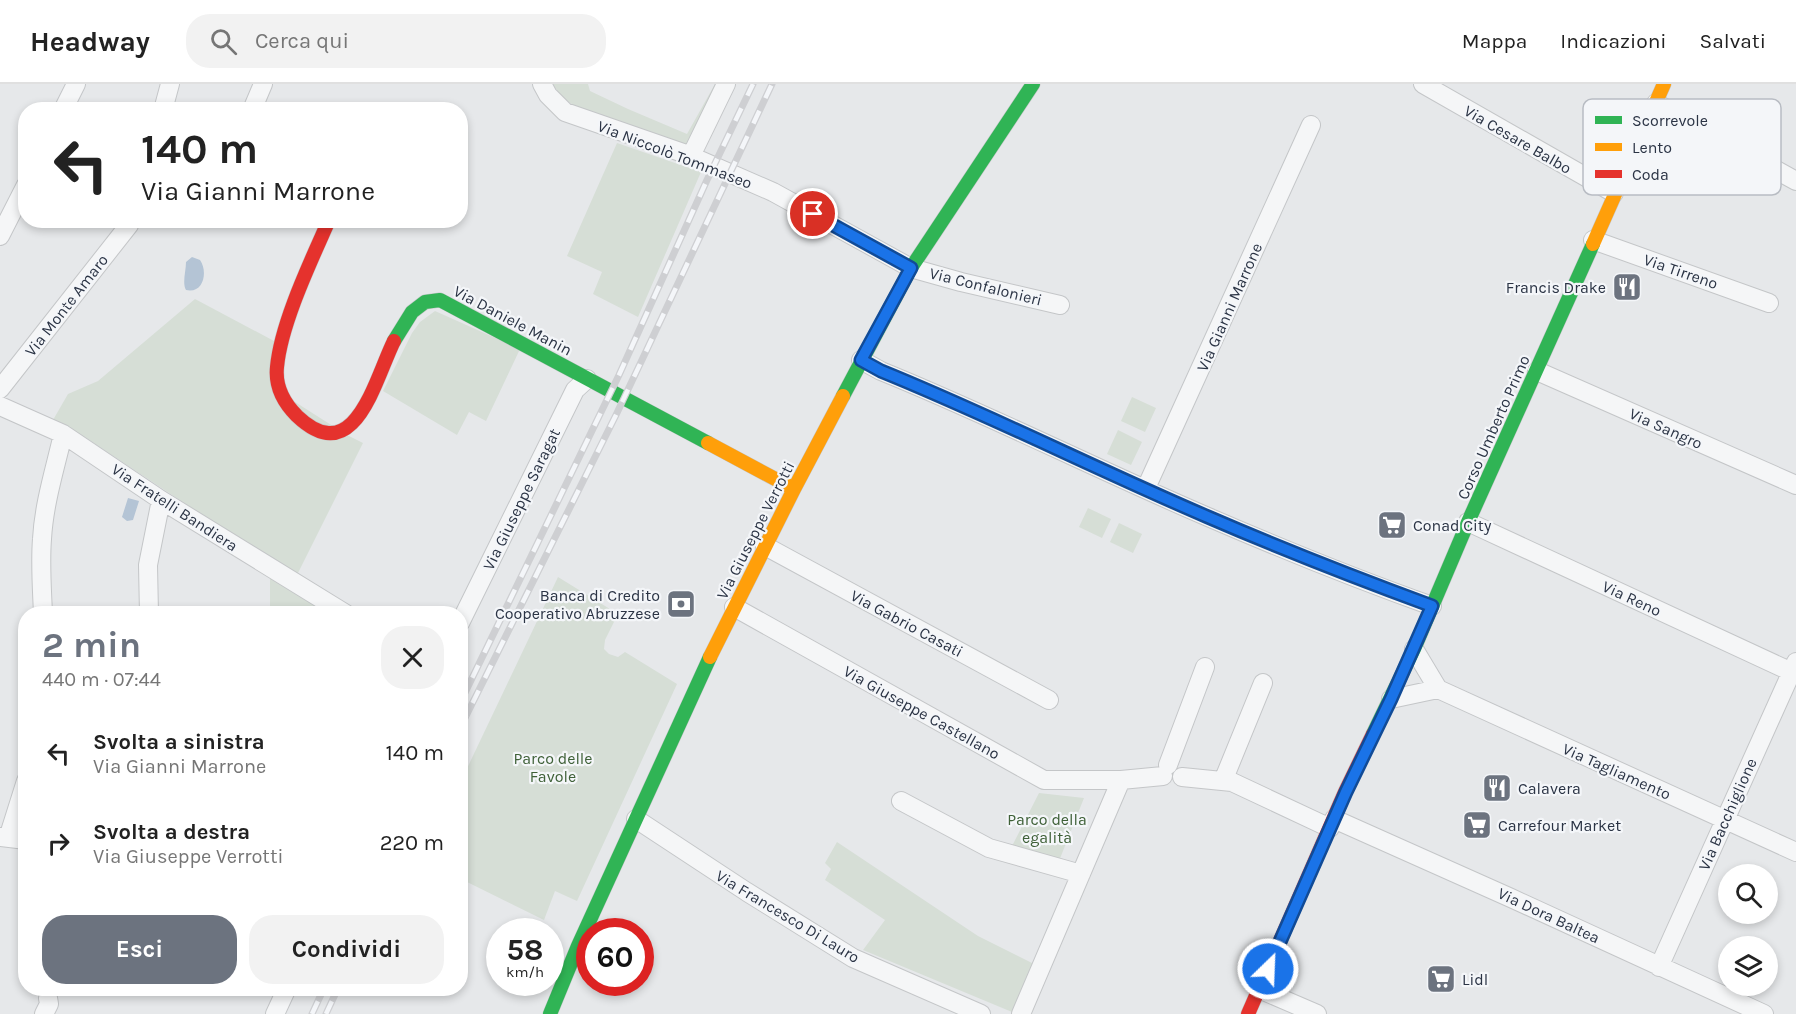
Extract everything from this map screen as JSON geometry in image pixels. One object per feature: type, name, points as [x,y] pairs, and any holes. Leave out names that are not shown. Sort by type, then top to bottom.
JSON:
[{"type":"street","points":[[67,102],[76,84]]},
{"type":"street","points":[[165,102],[170,84]]},
{"type":"street","points":[[255,102],[263,84]]},
{"type":"street","name":"Via Niccolò Tommaseo","points":[[542,84],[548,95],[565,112],[691,156],[773,192],[911,268]]},
{"type":"street","points":[[691,156],[726,84]]},
{"type":"street","name":"Via Giuseppe Verrotti","points":[[549,1014],[578,945],[734,607],[861,360],[911,268],[1033,84]]},
{"type":"street","name":"Via Cesare Balbo","points":[[1423,84],[1583,175]]},
{"type":"street","name":"Corso Umberto Primo","points":[[1657,99],[1664,84]]},
{"type":"street","name":"Via Gianni Marrone","points":[[1146,488],[1311,125]]},
{"type":"street","points":[[1781,173],[1796,181]]},
{"type":"street","name":"Corso Umberto Primo","points":[[1248,1014],[1332,823],[1414,649],[1613,195]]},
{"type":"street","points":[[0,236],[18,201]]},
{"type":"street","name":"Via Monte Amaro","points":[[0,389],[127,228]]},
{"type":"street","name":"Via Daniele Manin","points":[[325,228],[281,347],[277,379],[282,394],[297,416],[315,429],[325,433],[336,433],[355,423],[389,352],[414,308],[434,298],[794,489]]},
{"type":"street","name":"Via Tirreno","points":[[1593,240],[1769,303]]},
{"type":"street","name":"Via Confalonieri","points":[[911,268],[1060,305]]},
{"type":"street","points":[[861,360],[1207,517],[1432,606]]},
{"type":"street","name":"Via Sangro","points":[[1537,371],[1796,485]]},
{"type":"street","name":"Via Giuseppe Saragat","points":[[468,607],[575,390],[587,379]]},
{"type":"street","name":"Via Fratelli Bandiera","points":[[0,406],[63,434],[161,501],[333,606]]},
{"type":"street","points":[[43,606],[42,538],[46,504],[63,434]]},
{"type":"street","points":[[149,606],[148,565],[161,501]]},
{"type":"street","name":"Via Reno","points":[[1468,522],[1794,669]]},
{"type":"street","name":"Via Gabrio Casati","points":[[765,546],[1049,700]]},
{"type":"street","name":"Via Giuseppe Castellano","points":[[734,607],[1044,780],[1121,780],[1171,772],[1232,782],[1332,823]]},
{"type":"street","points":[[1391,699],[1438,689],[1414,649]]},
{"type":"street","points":[[1171,772],[1205,667]]},
{"type":"street","name":"Via Bacchiglione","points":[[1659,966],[1794,669]]},
{"type":"street","points":[[1223,781],[1263,683]]},
{"type":"street","name":"Via Tagliamento","points":[[1438,689],[1796,852]]},
{"type":"street","points":[[1021,1014],[1121,780]]},
{"type":"street","points":[[901,801],[989,848],[1082,874]]},
{"type":"street","points":[[11,838],[18,811]]},
{"type":"street","name":"Via Francesco Di Lauro","points":[[636,819],[853,958],[981,1014]]},
{"type":"street","name":"Via Dora Baltea","points":[[1332,823],[1462,875],[1764,1014]]},
{"type":"street","points":[[1259,989],[1317,1014]]},
{"type":"street","points":[[275,1014],[283,996]]},
{"type":"green space","points":[[553,84],[588,84],[590,91],[687,134],[715,84],[723,84],[694,142],[681,148],[610,124],[591,115],[574,106],[561,95]]},
{"type":"green space","points":[[617,143],[701,172],[638,317],[593,294],[602,272],[567,256]]},
{"type":"green space","points":[[195,299],[274,341],[273,388],[363,443],[296,577],[86,438],[53,420],[68,394],[98,381]]},
{"type":"green space","points":[[435,311],[520,349],[486,421],[469,412],[457,435],[383,391],[412,333],[420,322]]},
{"type":"green space","points":[[1132,397],[1156,408],[1145,432],[1121,421]]},
{"type":"green space","points":[[1118,430],[1142,442],[1131,465],[1107,454]]},
{"type":"green space","points":[[1088,508],[1111,519],[1102,538],[1079,527]]},
{"type":"green space","points":[[1119,523],[1142,534],[1133,553],[1110,542]]},
{"type":"green space","points":[[270,575],[320,606],[270,606]]},
{"type":"green space","name":"Parco delle Favole","points":[[558,577],[618,614],[605,640],[604,649],[609,654],[618,657],[625,652],[677,684],[577,901],[555,891],[545,918],[540,918],[468,882],[468,766]]},
{"type":"green space","name":"Parco della egalità","points":[[1039,793],[1084,798],[1059,861],[1012,846]]},
{"type":"green space","points":[[837,842],[978,936],[1034,964],[1012,1012],[863,950],[885,920],[825,880],[831,869],[825,863]]},
{"type":"water","points":[[192,257],[200,260],[204,270],[203,281],[197,289],[186,290],[184,280],[186,262]]},
{"type":"water","points":[[128,498],[139,501],[133,520],[127,521],[122,517]]},
{"type":"railway","points":[[468,686],[619,375],[753,84]]},
{"type":"railway","points":[[468,712],[616,415],[772,84]]},
{"type":"railway","points":[[312,1014],[320,996]]},
{"type":"railway","points":[[326,1014],[334,996]]},
{"type":"traffic: fast","points":[[843,396],[911,268],[1033,84]]},
{"type":"traffic: fast","points":[[1373,734],[1414,649],[1468,522],[1593,244]]},
{"type":"traffic: fast","points":[[394,341],[412,312],[425,302],[440,300],[708,443]]},
{"type":"traffic: fast","points":[[550,1014],[578,946],[710,657]]},
{"type":"traffic: slow","points":[[1657,99],[1664,84]]},
{"type":"traffic: slow","points":[[1593,244],[1615,195]]},
{"type":"traffic: slow","points":[[710,657],[843,396]]},
{"type":"traffic: slow","points":[[708,443],[794,489]]},
{"type":"traffic: jam","points":[[326,228],[284,331],[277,367],[279,387],[284,400],[297,416],[317,430],[334,433],[348,426],[360,413],[370,396],[394,341]]},
{"type":"traffic: jam","points":[[1248,1014],[1345,792],[1373,734]]},
{"type":"place","name":"Francis Drake","points":[[1627,287]]},
{"type":"place","name":"Conad City","points":[[1392,525]]},
{"type":"place","name":"Banca di Credito Cooperativo Abruzzese","points":[[681,604]]},
{"type":"place","name":"Calavera","points":[[1497,788]]},
{"type":"place","name":"Carrefour Market","points":[[1477,825]]},
{"type":"place","name":"Lidl","points":[[1441,979]]},
{"type":"route","points":[[813,214],[911,268],[861,360],[1207,517],[1356,578],[1432,606],[1268,969]]}]
